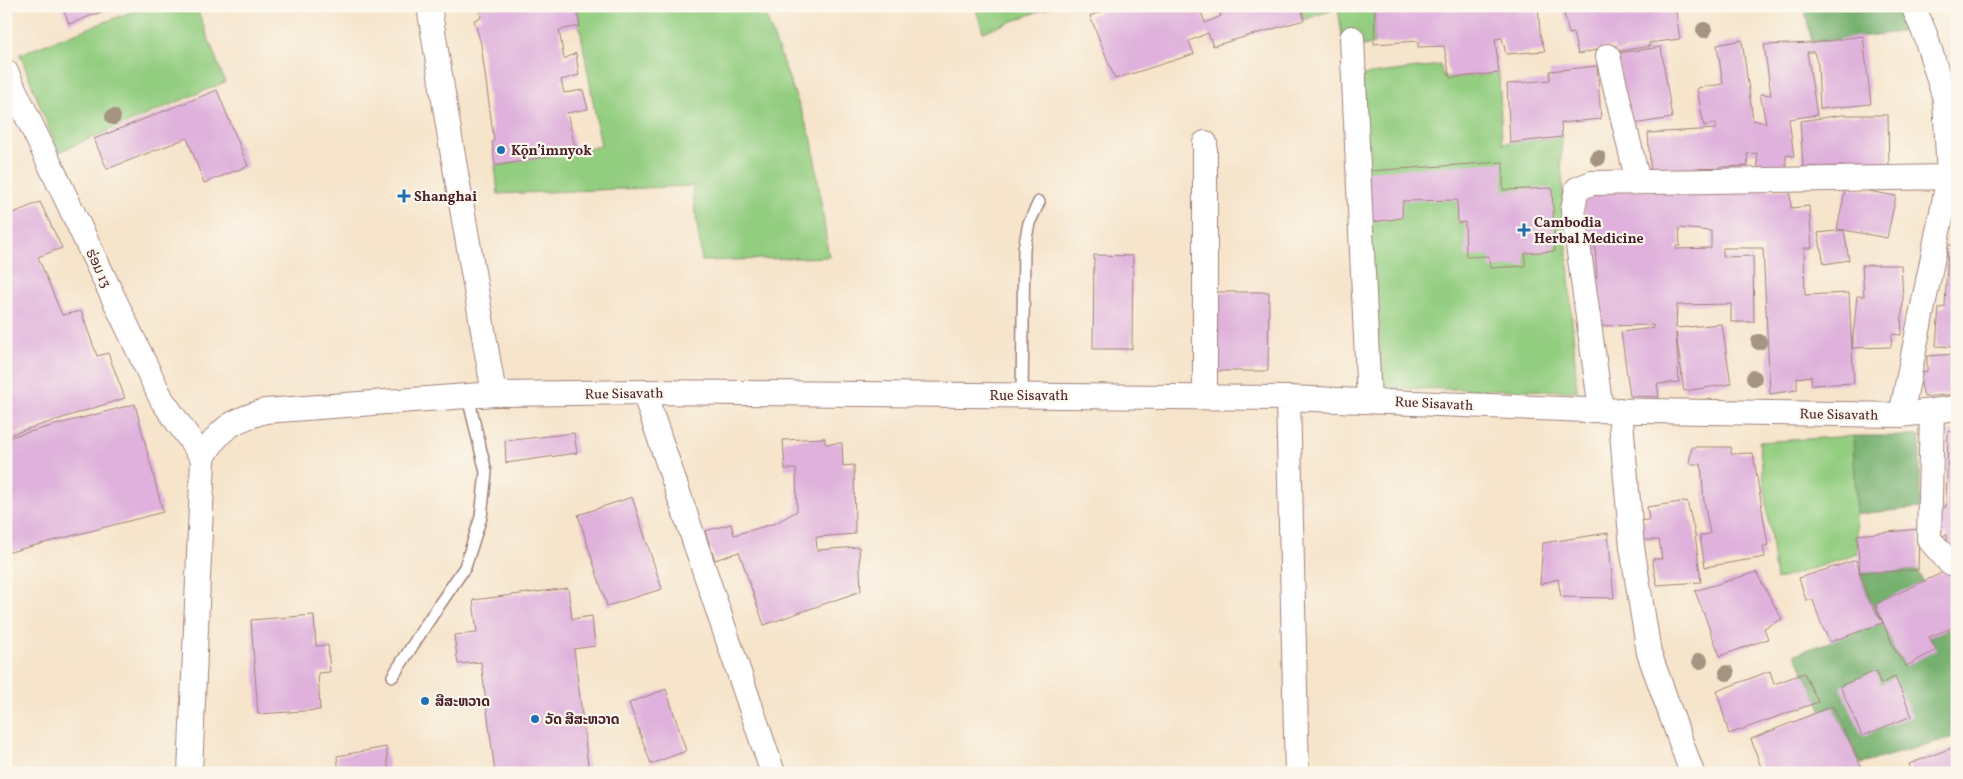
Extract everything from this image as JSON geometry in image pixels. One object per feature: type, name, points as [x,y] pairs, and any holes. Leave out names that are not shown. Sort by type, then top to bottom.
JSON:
[{"type":"street","points":[[429,6],[450,144],[494,394]]},
{"type":"street","points":[[1901,415],[1949,177],[1945,99],[1925,34],[1913,6]]},
{"type":"street","points":[[1352,38],[1369,401]]},
{"type":"street","points":[[1608,56],[1638,182]]},
{"type":"street","name":"ຮ່ອມ 13","points":[[6,72],[162,400],[202,458]]},
{"type":"street","points":[[1205,143],[1206,397]]},
{"type":"street","points":[[1692,773],[1649,653],[1610,410],[1573,209],[1577,189],[1592,183],[1949,177]]},
{"type":"street","points":[[644,392],[765,771]]},
{"type":"street","name":"Rue Sisavath","points":[[202,458],[213,439],[229,425],[247,416],[265,411],[494,394],[644,392],[1288,398],[1610,410],[1901,415],[1957,408]]},
{"type":"street","points":[[1288,398],[1297,773]]},
{"type":"street","points":[[1932,411],[1929,539],[1950,563]]},
{"type":"street","points":[[190,773],[202,458]]},
{"type":"lane","points":[[1022,395],[1024,248],[1029,223],[1039,202]]},
{"type":"lane","points":[[394,676],[426,623],[465,567],[481,517],[486,472],[468,397]]},
{"type":"green space","points":[[147,6],[196,6],[225,82],[58,152],[20,54]]},
{"type":"green space","points":[[576,6],[762,6],[812,140],[829,257],[702,261],[692,186],[498,194],[495,166],[601,146]]},
{"type":"green space","points":[[975,6],[1054,6],[983,32]]},
{"type":"green space","points":[[1301,6],[1375,6],[1374,44],[1344,49],[1338,8],[1304,20]]},
{"type":"green space","points":[[1804,6],[1899,6],[1907,31],[1812,43]]},
{"type":"green space","points":[[1440,65],[1443,76],[1450,78],[1499,73],[1502,143],[1562,137],[1561,162],[1577,391],[1384,388],[1366,223],[1363,75]]},
{"type":"green space","points":[[1853,436],[1858,554],[1776,580],[1759,442]]},
{"type":"green space","points":[[1853,436],[1920,436],[1920,508],[1857,514]]},
{"type":"green space","points":[[1918,570],[1923,582],[1875,605],[1883,623],[1869,600],[1860,573]]},
{"type":"green space","points":[[1883,623],[1895,650],[1906,666],[1936,650],[1929,637],[1957,626],[1957,736],[1861,764],[1833,707],[1822,711],[1795,654]]},
{"type":"building","points":[[62,6],[117,6],[69,24]]},
{"type":"building","points":[[479,6],[576,6],[580,26],[559,30],[564,59],[576,53],[579,75],[561,80],[564,93],[583,90],[588,109],[567,113],[576,151],[495,166],[492,142],[494,141],[481,44],[474,20],[481,18]]},
{"type":"building","points":[[1115,6],[1199,6],[1205,23],[1221,16],[1218,6],[1301,6],[1304,20],[1213,46],[1208,33],[1189,41],[1194,54],[1115,79],[1090,16]]},
{"type":"building","points":[[1375,6],[1538,6],[1540,34],[1545,51],[1506,54],[1502,38],[1495,39],[1499,73],[1450,78],[1444,46],[1418,47],[1418,41],[1374,44]]},
{"type":"building","points":[[1562,6],[1675,6],[1680,39],[1649,43],[1650,46],[1614,52],[1614,46],[1578,54],[1573,33],[1569,34]]},
{"type":"building","points":[[1863,36],[1871,104],[1820,109],[1818,65],[1814,52],[1807,52],[1817,115],[1789,119],[1794,156],[1786,155],[1786,169],[1758,171],[1757,153],[1747,154],[1748,166],[1719,167],[1718,171],[1651,176],[1648,133],[1716,129],[1716,123],[1704,126],[1697,88],[1723,84],[1717,45],[1742,40],[1753,120],[1766,123],[1760,94],[1771,95],[1764,45],[1812,43]]},
{"type":"building","points":[[1661,47],[1672,118],[1627,125],[1618,53]]},
{"type":"building","points":[[1597,66],[1601,119],[1561,123],[1562,137],[1510,143],[1507,84],[1550,80],[1550,71]]},
{"type":"building","points":[[217,90],[248,166],[204,183],[187,138],[107,169],[94,139]]},
{"type":"building","points":[[1842,115],[1888,115],[1889,172],[1843,173],[1843,166],[1803,167],[1800,121]]},
{"type":"building","points":[[1503,162],[1503,190],[1552,188],[1555,251],[1525,253],[1525,266],[1490,268],[1489,256],[1466,257],[1465,222],[1458,223],[1457,200],[1403,201],[1402,218],[1366,223],[1368,171]]},
{"type":"building","points":[[1846,187],[1896,196],[1887,238],[1837,229]]},
{"type":"building","points":[[1790,190],[1791,208],[1809,206],[1812,248],[1804,248],[1805,295],[1849,293],[1854,383],[1812,385],[1811,376],[1797,378],[1797,390],[1770,394],[1763,248],[1723,248],[1723,257],[1753,256],[1754,322],[1731,322],[1731,304],[1677,305],[1676,328],[1722,324],[1731,384],[1684,391],[1676,333],[1679,382],[1657,384],[1659,397],[1630,396],[1621,332],[1653,328],[1653,325],[1594,326],[1591,281],[1597,277],[1595,246],[1587,246],[1583,191]],"holes":[[[1679,228],[1711,231],[1711,248],[1676,249],[1676,246],[1680,246]]]},
{"type":"building","points":[[40,202],[62,248],[38,257],[62,315],[81,311],[97,356],[108,353],[125,398],[6,436],[6,216]]},
{"type":"building","points":[[1844,230],[1849,260],[1824,264],[1818,233]]},
{"type":"building","points":[[1948,245],[1957,245],[1957,347],[1936,346],[1939,308],[1945,307]]},
{"type":"building","points":[[1094,255],[1133,256],[1132,349],[1093,349]]},
{"type":"building","points":[[1862,265],[1901,265],[1903,298],[1901,335],[1892,334],[1891,347],[1852,348],[1857,296],[1864,296]]},
{"type":"building","points":[[1215,292],[1269,292],[1268,371],[1214,371]]},
{"type":"building","points":[[1957,354],[1957,394],[1924,397],[1919,374],[1927,371],[1927,356]]},
{"type":"building","points":[[135,404],[163,512],[6,553],[6,438]]},
{"type":"building","points":[[1957,431],[1957,562],[1947,553],[1947,535],[1937,536],[1934,510],[1946,507],[1948,432]]},
{"type":"building","points":[[574,433],[577,453],[506,463],[505,441]]},
{"type":"building","points":[[825,438],[825,444],[842,443],[843,466],[854,465],[855,534],[816,537],[817,550],[859,547],[861,591],[764,625],[739,552],[715,560],[705,531],[731,524],[734,535],[776,523],[797,511],[796,469],[785,469],[783,440]]},
{"type":"building","points":[[1692,447],[1731,447],[1731,454],[1753,453],[1768,545],[1763,546],[1765,557],[1705,567],[1700,536],[1710,534],[1704,501],[1701,464],[1689,464]]},
{"type":"building","points":[[632,497],[662,589],[607,606],[578,515]]},
{"type":"building","points":[[1687,501],[1695,534],[1701,582],[1657,585],[1652,559],[1662,559],[1659,540],[1641,540],[1637,521],[1649,520],[1647,507]]},
{"type":"building","points":[[1919,529],[1918,570],[1860,573],[1857,535]]},
{"type":"building","points":[[1608,533],[1614,598],[1561,597],[1558,579],[1540,584],[1543,543]]},
{"type":"building","points":[[1856,560],[1869,600],[1883,623],[1830,642],[1821,624],[1813,600],[1806,600],[1799,578]]},
{"type":"building","points":[[1957,568],[1957,626],[1929,637],[1937,650],[1906,666],[1895,650],[1875,604],[1948,570]]},
{"type":"building","points":[[1756,572],[1782,619],[1764,628],[1768,639],[1720,656],[1695,591]]},
{"type":"building","name":"ວັດ ສີສະຫວາດ","points":[[568,588],[572,619],[592,616],[595,646],[574,649],[589,773],[495,773],[481,662],[458,664],[454,635],[477,633],[473,600]]},
{"type":"building","points":[[314,615],[316,646],[328,645],[330,672],[318,673],[320,710],[258,714],[251,620]]},
{"type":"building","points":[[1770,671],[1774,684],[1804,673],[1818,702],[1729,734],[1717,691]]},
{"type":"building","points":[[1876,671],[1880,684],[1895,677],[1912,716],[1862,736],[1840,686]]},
{"type":"building","points":[[666,689],[686,751],[651,764],[629,703]]},
{"type":"building","points":[[1833,706],[1864,773],[1763,773],[1751,739]]},
{"type":"building","points":[[1957,746],[1957,773],[1912,773],[1909,764]]},
{"type":"building","points":[[386,747],[389,773],[339,773],[337,756]]},
{"type":"place","name":"Kǭn’imnyok","points":[[501,150]]},
{"type":"place","name":"Shanghai","points":[[404,196]]},
{"type":"place","name":"Cambodia Herbal Medicine","points":[[1524,230]]},
{"type":"place","name":"ສີສະຫວາດ","points":[[425,701]]},
{"type":"place","name":"ວັດ ສີສະຫວາດ","points":[[535,719]]}]
